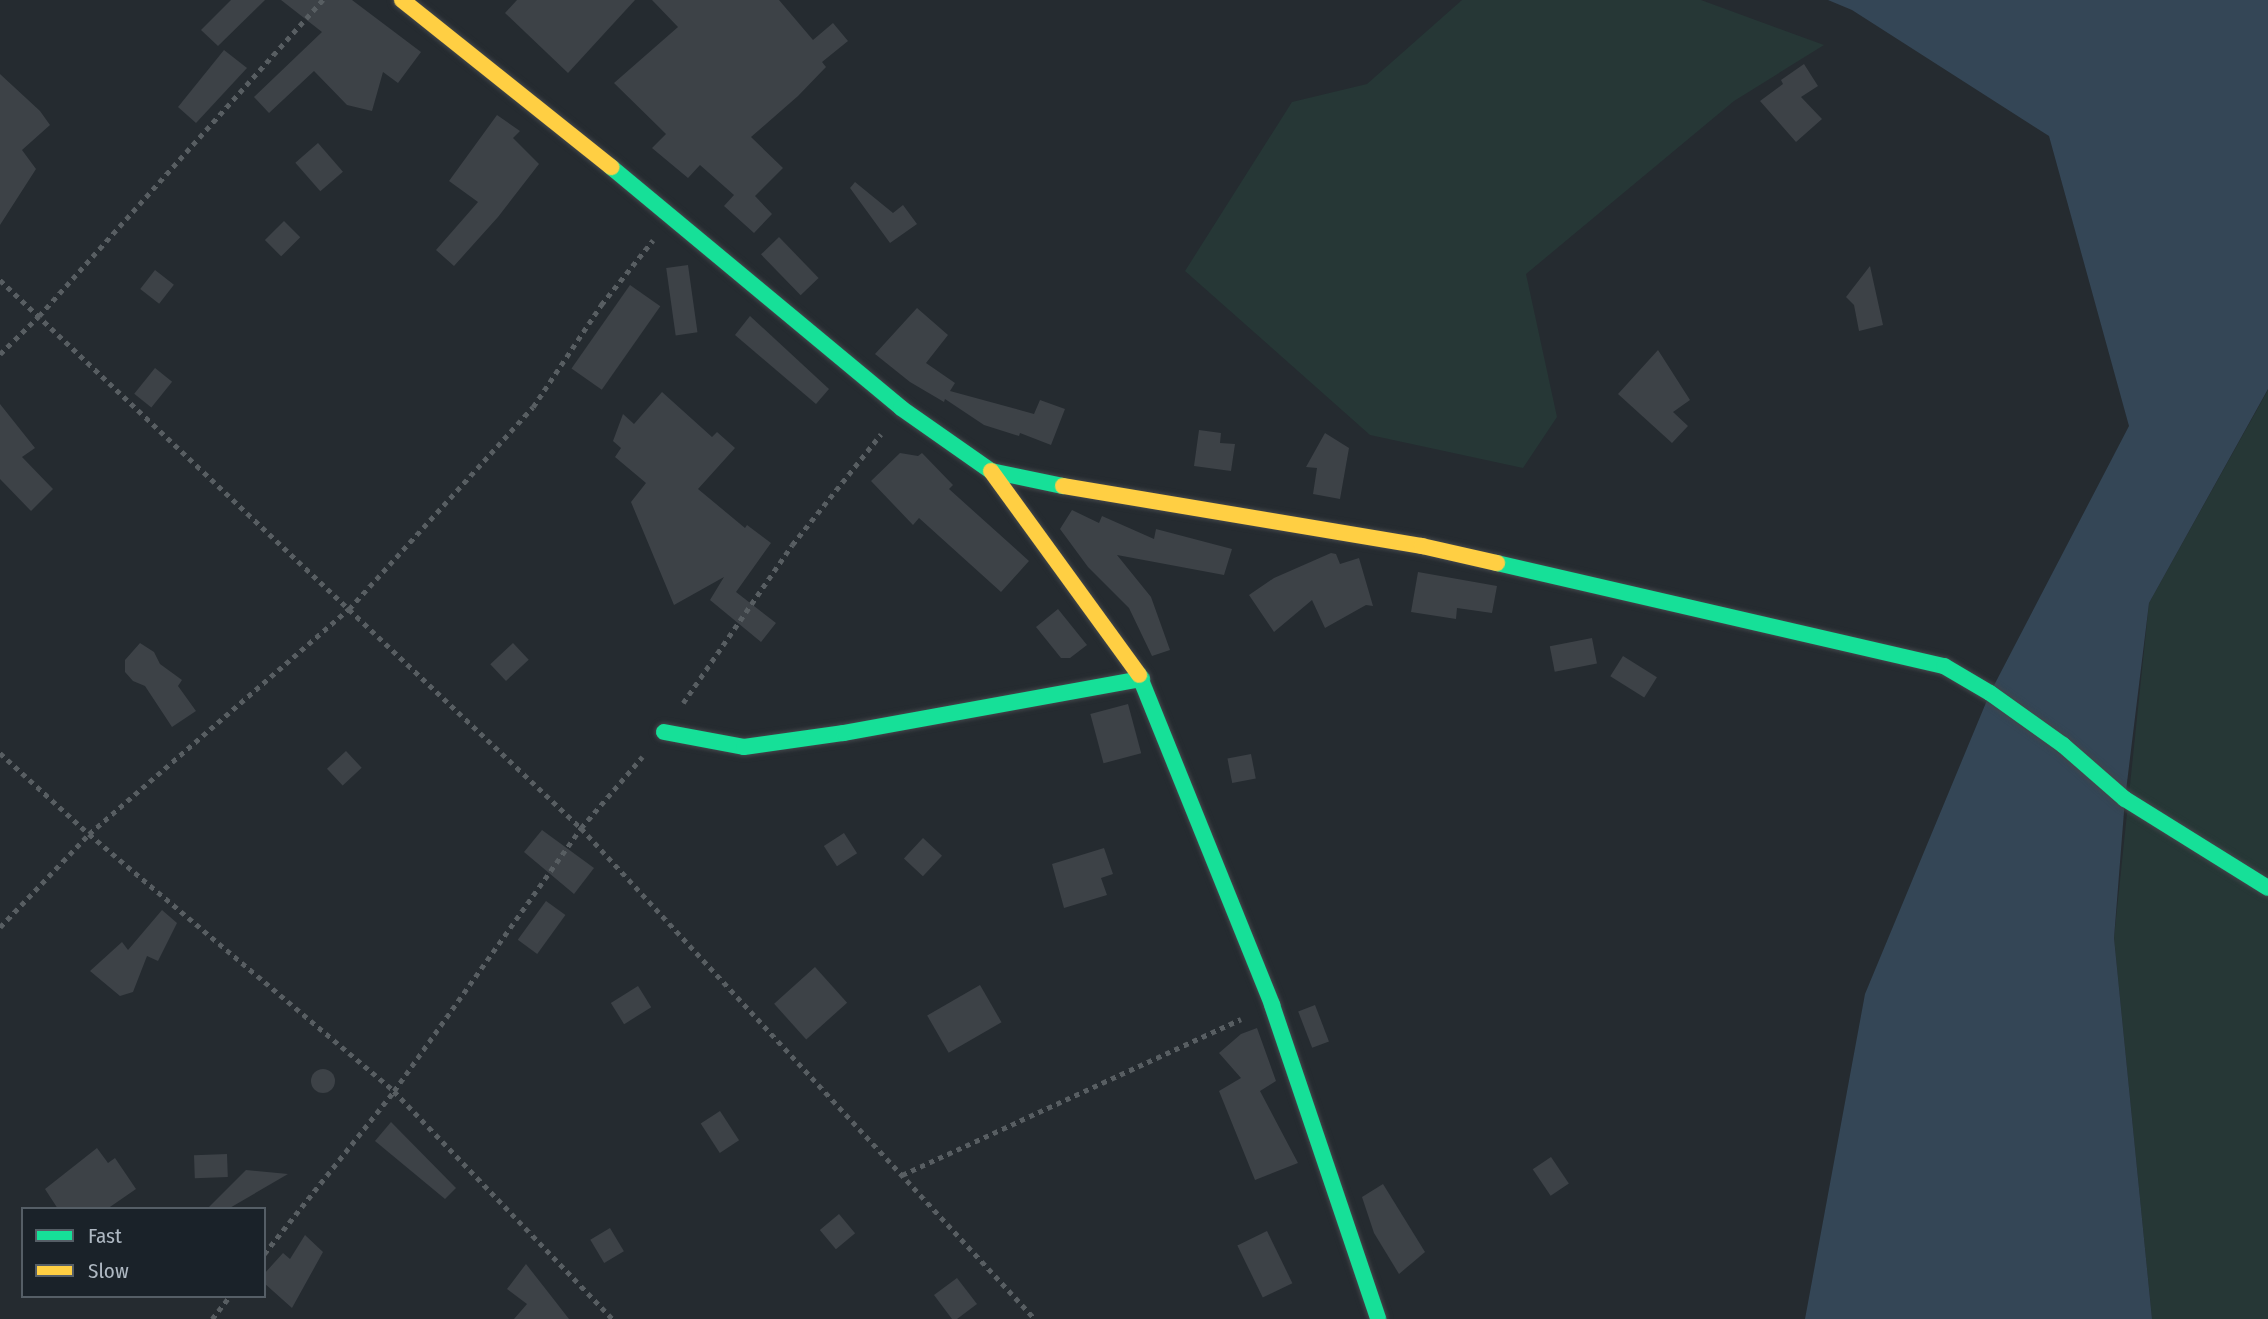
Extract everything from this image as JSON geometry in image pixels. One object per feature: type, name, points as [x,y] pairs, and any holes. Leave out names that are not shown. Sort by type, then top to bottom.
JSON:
[{"type":"main road","points":[[402,0],[673,215],[901,408],[991,471],[1142,679],[1272,1005],[1378,1319]]},
{"type":"main road","points":[[991,471],[1114,496],[1422,546],[1944,666],[1990,693],[2063,745],[2125,799],[2268,888]]},
{"type":"main road","points":[[664,732],[744,747],[844,733],[1142,679]]},
{"type":"path","points":[[0,354],[39,316],[323,0]]},
{"type":"path","points":[[0,927],[89,834],[349,609],[533,407],[601,305],[673,215]]},
{"type":"path","points":[[0,280],[581,828],[1035,1319]]},
{"type":"path","points":[[266,1251],[394,1091],[581,828],[664,732],[792,545],[901,408]]},
{"type":"path","points":[[0,753],[89,834],[394,1091],[613,1319]]},
{"type":"path","points":[[902,1175],[1272,1005]]},
{"type":"path","points":[[212,1319],[228,1298]]},
{"type":"shaded area","points":[[1462,0],[1701,0],[1824,45],[1734,101],[1526,274],[1557,417],[1523,468],[1370,435],[1185,271],[1292,102],[1367,84]]},
{"type":"shaded area","points":[[2268,390],[2268,1319],[2152,1319],[2114,938],[2149,603]]},
{"type":"water","points":[[1828,0],[2268,0],[2268,389],[2149,603],[2125,799],[2114,938],[2152,1319],[1805,1319],[1865,994],[1990,693],[2129,426],[2049,136],[1852,10]]},
{"type":"building","points":[[231,0],[265,0],[218,46],[201,30]]},
{"type":"building","points":[[281,0],[352,0],[421,52],[398,83],[383,72],[372,111],[347,105],[314,71],[269,113],[254,97],[322,32]]},
{"type":"building","points":[[517,0],[635,0],[568,73],[505,13]]},
{"type":"building","points":[[652,0],[779,0],[813,40],[833,23],[848,41],[822,62],[826,67],[798,96],[751,137],[783,168],[755,196],[772,214],[754,233],[724,206],[734,195],[700,165],[688,178],[652,148],[666,134],[614,83],[678,27]]},
{"type":"building","points":[[224,50],[247,68],[196,123],[178,107]]},
{"type":"building","points":[[1804,64],[1818,86],[1801,97],[1822,119],[1796,142],[1760,101],[1783,84],[1781,80]]},
{"type":"building","points":[[0,74],[40,111],[50,125],[22,150],[36,169],[0,225]]},
{"type":"building","points":[[497,115],[520,131],[513,138],[539,164],[498,217],[454,266],[436,250],[478,202],[449,181]]},
{"type":"building","points":[[318,143],[343,172],[320,191],[295,163]]},
{"type":"building","points":[[855,182],[893,213],[903,205],[917,224],[890,243],[850,188]]},
{"type":"building","points":[[284,221],[300,237],[281,256],[265,240]]},
{"type":"building","points":[[779,237],[819,278],[801,295],[761,254]]},
{"type":"building","points":[[688,265],[697,332],[676,335],[666,268]]},
{"type":"building","points":[[1870,266],[1883,325],[1859,331],[1854,305],[1846,297]]},
{"type":"building","points":[[155,270],[174,285],[159,304],[140,289]]},
{"type":"building","points":[[630,285],[660,306],[602,390],[571,369]]},
{"type":"building","points":[[917,308],[948,335],[926,363],[955,383],[950,391],[1034,414],[1040,400],[1065,409],[1051,445],[1020,433],[1019,436],[984,425],[945,399],[944,402],[910,382],[875,354]]},
{"type":"building","points":[[750,316],[829,389],[816,404],[735,335]]},
{"type":"building","points":[[1658,350],[1690,400],[1673,412],[1688,426],[1672,443],[1618,394]]},
{"type":"building","points":[[155,368],[172,382],[151,407],[134,394]]},
{"type":"building","points":[[662,392],[712,437],[717,432],[735,448],[698,489],[745,528],[747,525],[771,543],[736,592],[776,623],[761,642],[710,600],[724,577],[674,605],[631,502],[646,483],[615,457],[621,448],[613,441],[623,414],[634,424]]},
{"type":"building","points":[[0,404],[35,448],[22,457],[53,489],[31,511],[0,479]]},
{"type":"building","points":[[1199,430],[1221,433],[1220,443],[1235,444],[1231,471],[1194,466]]},
{"type":"building","points":[[1325,433],[1349,448],[1340,499],[1313,494],[1317,468],[1306,467]]},
{"type":"building","points":[[900,453],[918,456],[922,453],[953,485],[949,489],[1029,561],[1001,592],[919,518],[913,525],[871,481]]},
{"type":"building","points":[[1072,510],[1099,523],[1102,516],[1154,539],[1156,529],[1232,549],[1224,575],[1117,555],[1151,597],[1170,650],[1152,656],[1129,608],[1088,567],[1060,529]]},
{"type":"building","points":[[1331,553],[1336,554],[1340,564],[1359,558],[1373,606],[1366,605],[1325,628],[1312,600],[1274,632],[1249,595],[1274,578]]},
{"type":"building","points":[[1418,572],[1497,586],[1492,613],[1457,608],[1456,619],[1411,612]]},
{"type":"building","points":[[1058,609],[1087,645],[1070,658],[1061,658],[1036,627]]},
{"type":"building","points":[[1592,638],[1597,664],[1555,672],[1550,646]]},
{"type":"building","points":[[140,643],[154,652],[160,664],[182,680],[178,686],[196,711],[172,727],[145,686],[133,681],[125,672],[125,660]]},
{"type":"building","points":[[513,643],[529,660],[506,681],[490,664]]},
{"type":"building","points":[[1623,656],[1657,677],[1644,698],[1610,676]]},
{"type":"building","points":[[1128,704],[1141,753],[1104,763],[1090,714]]},
{"type":"building","points":[[346,751],[362,768],[343,786],[327,769]]},
{"type":"building","points":[[1251,754],[1256,779],[1232,783],[1227,759]]},
{"type":"building","points":[[542,830],[594,868],[574,894],[524,852]]},
{"type":"building","points":[[844,833],[857,853],[837,866],[824,846]]},
{"type":"building","points":[[923,838],[942,856],[923,876],[904,858]]},
{"type":"building","points":[[1104,848],[1113,874],[1101,878],[1107,895],[1064,908],[1052,864]]},
{"type":"building","points":[[546,901],[565,915],[537,954],[518,940]]},
{"type":"building","points":[[162,910],[177,923],[158,961],[147,956],[133,992],[120,996],[90,971],[122,942],[128,950]]},
{"type":"building","points":[[815,967],[847,1003],[806,1039],[774,1004]]},
{"type":"building","points":[[980,985],[1002,1022],[949,1053],[927,1016]]},
{"type":"building","points":[[638,986],[651,1007],[624,1024],[611,1003]]},
{"type":"building","points":[[1315,1005],[1329,1041],[1312,1048],[1298,1011]]},
{"type":"building","points":[[1257,1028],[1276,1081],[1260,1091],[1298,1163],[1255,1180],[1219,1091],[1241,1078],[1219,1053],[1241,1034]]},
{"type":"building","points":[[323,1069],[332,1072],[335,1081],[332,1090],[323,1093],[314,1090],[311,1081],[314,1072]]},
{"type":"building","points":[[720,1111],[739,1140],[720,1153],[701,1124]]},
{"type":"building","points":[[391,1122],[456,1188],[445,1199],[375,1141]]},
{"type":"building","points":[[97,1148],[108,1163],[115,1158],[136,1189],[110,1207],[57,1207],[45,1189]]},
{"type":"building","points":[[227,1154],[228,1177],[195,1178],[194,1155]]},
{"type":"building","points":[[1551,1157],[1569,1184],[1551,1196],[1533,1169]]},
{"type":"building","points":[[246,1170],[288,1174],[231,1207],[209,1207]]},
{"type":"building","points":[[1383,1184],[1425,1252],[1399,1274],[1374,1233],[1362,1197]]},
{"type":"building","points":[[839,1214],[855,1233],[836,1249],[820,1230]]},
{"type":"building","points":[[610,1228],[624,1251],[604,1263],[590,1240]]},
{"type":"building","points":[[1267,1231],[1292,1283],[1263,1298],[1237,1245]]},
{"type":"building","points":[[305,1235],[323,1252],[292,1308],[266,1285],[266,1272],[283,1253],[290,1259]]},
{"type":"building","points":[[526,1264],[569,1319],[514,1319],[527,1304],[507,1289]]},
{"type":"building","points":[[957,1278],[977,1304],[957,1319],[952,1319],[934,1295]]},
{"type":"traffic: fast","points":[[611,167],[901,408],[991,471],[1063,486]]},
{"type":"traffic: fast","points":[[1497,563],[1944,666],[1990,693],[2063,745],[2125,799],[2268,888]]},
{"type":"traffic: fast","points":[[1139,675],[1272,1005],[1378,1319]]},
{"type":"traffic: fast","points":[[664,732],[744,747],[844,733],[1142,679]]},
{"type":"traffic: slow","points":[[402,0],[611,167]]},
{"type":"traffic: slow","points":[[991,471],[1139,675]]},
{"type":"traffic: slow","points":[[1063,486],[1422,546],[1497,563]]}]
